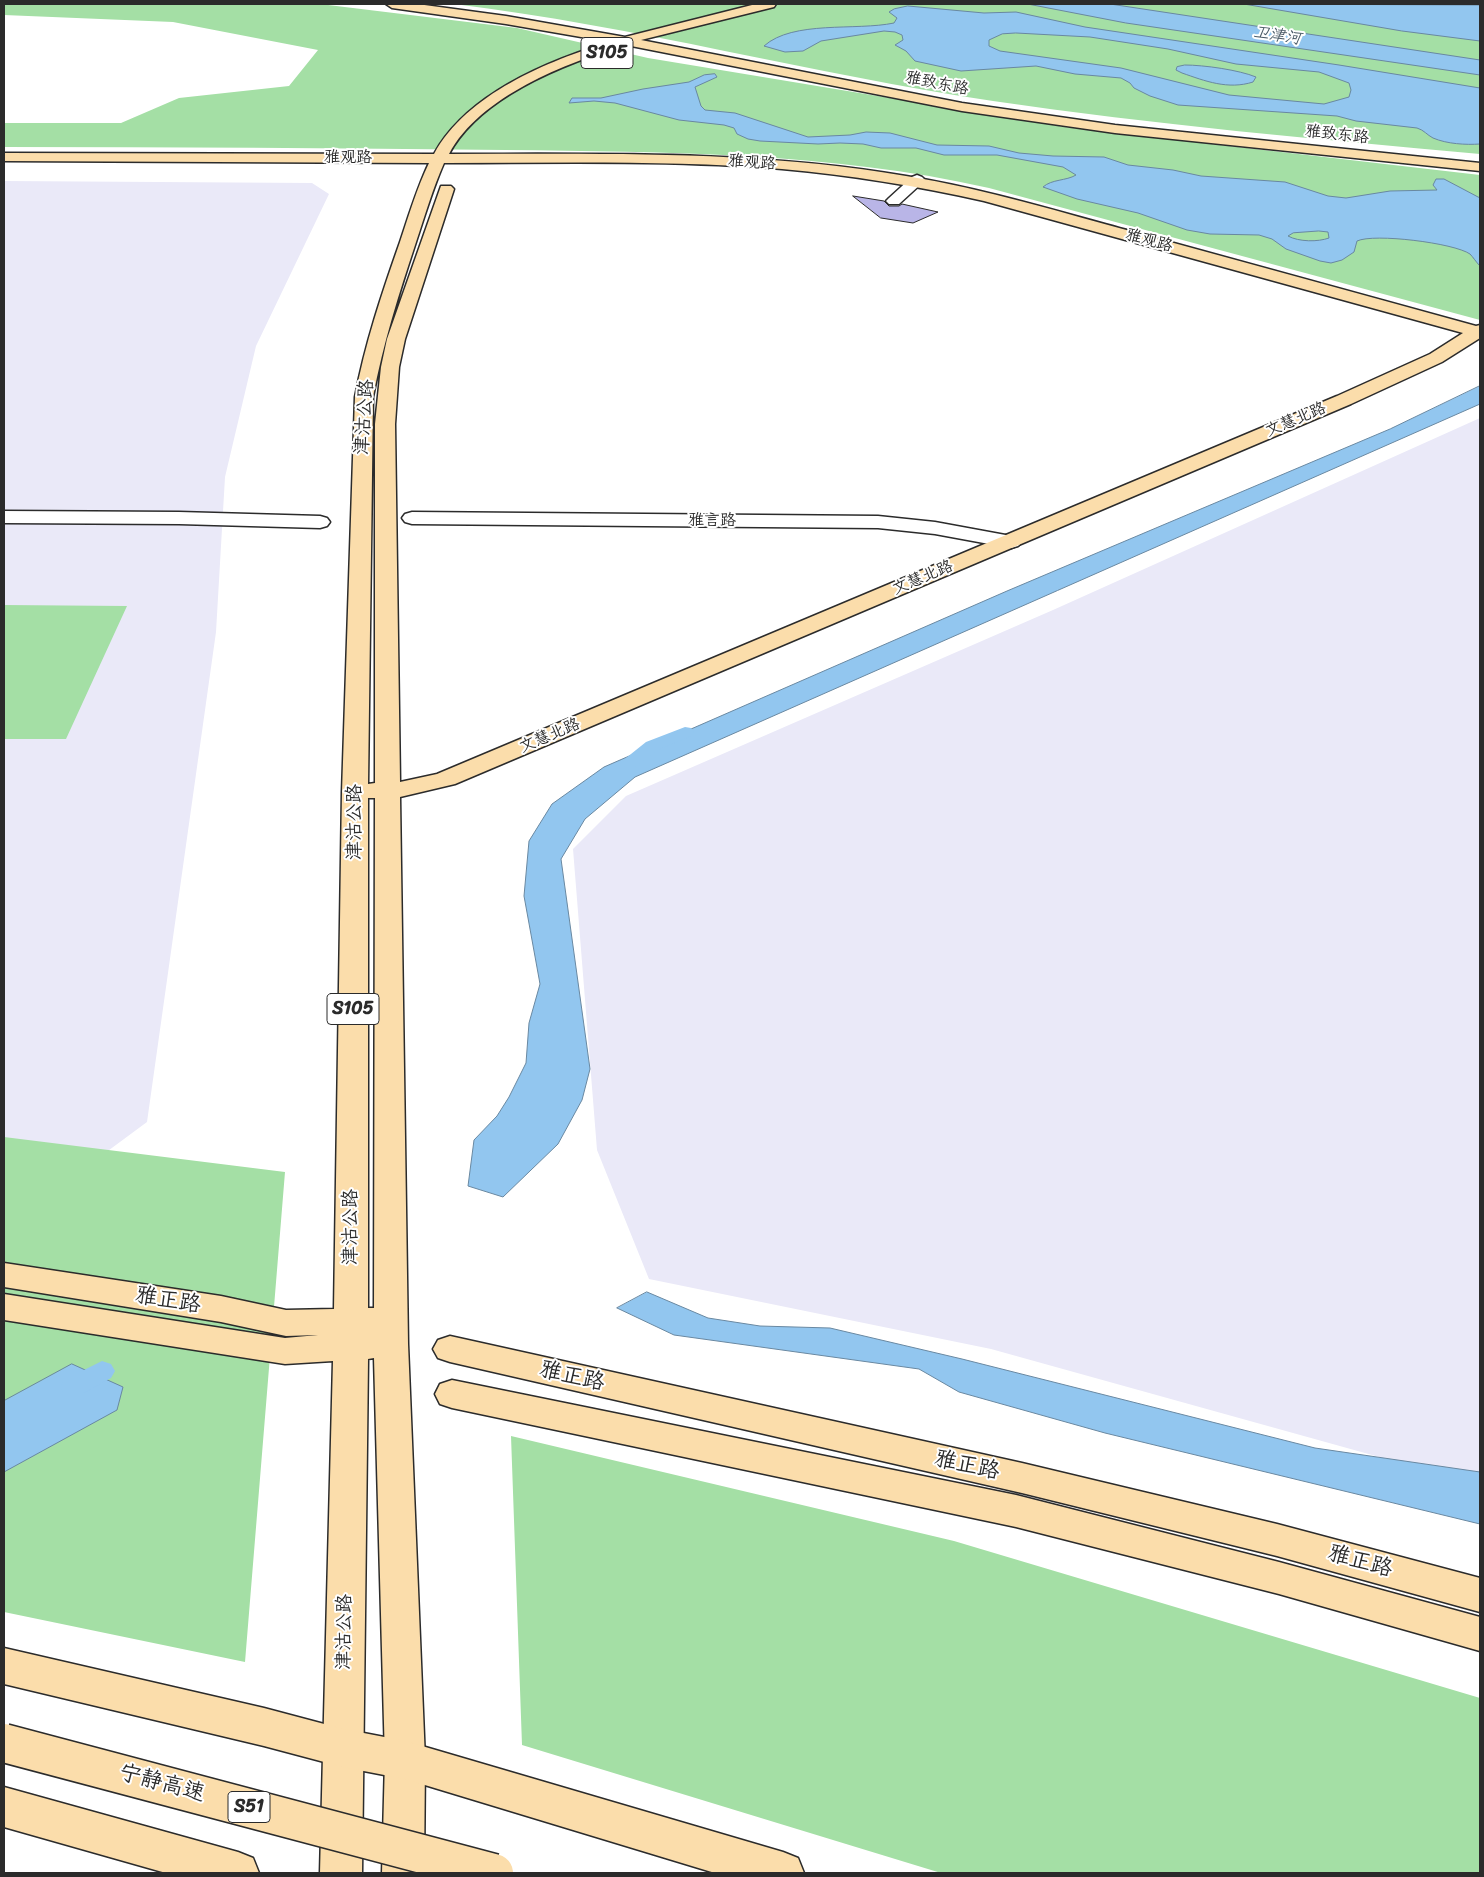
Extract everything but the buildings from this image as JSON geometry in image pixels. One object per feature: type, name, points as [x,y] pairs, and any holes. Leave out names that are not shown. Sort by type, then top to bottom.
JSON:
[{"type":"main road","name":"雅致东路","points":[[392,4],[635,40],[990,103],[1134,124],[1480,159]]},
{"type":"main road","name":"雅致东路","points":[[440,4],[576,25],[635,40],[962,107],[1115,129],[1480,166]]},
{"type":"main road","name":"津沽公路","points":[[402,1873],[405,1760],[392,1332],[388,795],[387,397],[396,339],[461,126],[494,99],[552,67],[635,40],[775,5]]},
{"type":"main road","name":"津沽公路","points":[[479,127],[496,110],[538,82],[635,40]]},
{"type":"main road","name":"津沽公路","points":[[341,1873],[350,1334],[355,796],[364,397],[370,362],[390,295],[452,154]]},
{"type":"main road","name":"雅观路","points":[[4,157],[452,154],[717,160],[833,170],[917,181],[1016,205],[1480,332]]},
{"type":"main road","name":"文慧北路","points":[[388,795],[446,779],[1011,542],[1411,370],[1480,332]]},
{"type":"main road","name":"文慧北路","points":[[355,796],[388,795],[441,789],[633,710],[1391,387],[1452,357],[1480,332]]},
{"type":"main road","name":"雅正路","points":[[4,1275],[221,1309],[350,1334]]},
{"type":"main road","name":"雅正路","points":[[4,1307],[284,1351],[350,1334],[392,1332]]},
{"type":"main road","name":"雅正路","points":[[450,1349],[1031,1480],[1278,1540],[1480,1595]]},
{"type":"main road","name":"雅正路","points":[[452,1394],[1016,1510],[1270,1576],[1480,1634]]},
{"type":"main road","points":[[4,1666],[264,1727],[343,1748],[405,1760],[783,1873]]},
{"type":"main road","name":"宁静高速","points":[[4,1743],[494,1873]]},
{"type":"main road","points":[[4,1807],[238,1873]]},
{"type":"street","points":[[894,201],[917,181]]},
{"type":"street","points":[[4,517],[205,527],[319,528]]},
{"type":"street","name":"雅言路","points":[[984,553],[928,542],[857,537],[413,527],[878,522],[935,528],[1011,542]]},
{"type":"street","points":[[4,535],[205,527]]},
{"type":"shaded area","points":[[4,181],[312,183],[329,194],[256,346],[225,477],[216,632],[147,1122],[101,1156],[4,1158]]},
{"type":"shaded area","points":[[1480,418],[1480,1485],[991,1349],[649,1279],[597,1150],[573,849],[626,796],[1053,610]]},
{"type":"green space","points":[[4,4],[320,4],[517,28],[648,58],[1065,127],[1480,175],[1480,320],[989,188],[869,167],[748,156],[687,153],[317,148],[4,147],[4,123],[121,123],[179,98],[289,86],[318,50],[173,22],[4,15]]},
{"type":"green space","points":[[454,4],[1480,4],[1480,154],[1297,137],[1054,110],[858,78],[656,37],[522,13]]},
{"type":"green space","points":[[4,605],[127,606],[66,739],[4,739]]},
{"type":"green space","points":[[4,1137],[285,1172],[245,1662],[4,1612]]},
{"type":"green space","points":[[511,1436],[954,1541],[1480,1698],[1480,1873],[941,1873],[522,1745]]},
{"type":"water","name":"卫津河","points":[[1028,4],[1110,4],[1480,60],[1480,75],[1126,23]]},
{"type":"water","points":[[1244,4],[1480,5],[1480,41],[1402,31]]},
{"type":"water","points":[[908,6],[984,13],[1016,12],[1085,27],[1480,88],[1480,144],[1450,143],[1433,138],[1417,128],[1356,121],[1337,116],[1178,105],[1150,96],[1134,88],[1130,83],[1121,78],[1075,74],[1036,66],[961,71],[915,61],[906,51],[895,45],[903,40],[902,35],[895,32],[884,31],[821,41],[803,51],[785,52],[764,46],[776,38],[808,29],[894,23],[897,18],[889,12]],"holes":[[[1002,34],[1090,37],[1168,49],[1236,64],[1319,72],[1349,83],[1351,90],[1349,97],[1324,104],[1229,95],[1121,68],[1000,51],[989,46],[989,40]]]},
{"type":"water","points":[[1185,65],[1221,68],[1256,77],[1253,82],[1244,84],[1217,84],[1176,70],[1177,67]]},
{"type":"water","points":[[715,74],[717,77],[695,87],[701,106],[705,110],[735,113],[808,137],[850,135],[866,132],[890,133],[937,145],[989,146],[1019,153],[1104,157],[1128,165],[1173,170],[1201,176],[1285,182],[1328,196],[1346,198],[1390,191],[1437,190],[1433,185],[1436,179],[1444,179],[1480,198],[1480,266],[1470,254],[1448,246],[1414,240],[1380,238],[1357,241],[1354,252],[1342,260],[1331,263],[1320,261],[1286,249],[1272,239],[1259,235],[1210,234],[1187,230],[1138,213],[1077,199],[1043,187],[1076,175],[1063,167],[997,155],[944,155],[916,148],[881,148],[863,144],[760,141],[748,139],[737,134],[734,128],[724,125],[679,120],[615,103],[594,101],[569,103],[572,98],[601,98],[689,82],[704,75]],"holes":[[[1328,232],[1329,238],[1320,240],[1309,241],[1288,236],[1293,233]]]},
{"type":"water","points":[[1480,386],[1480,404],[635,777],[585,819],[561,859],[590,1069],[582,1100],[558,1144],[503,1197],[468,1186],[474,1140],[497,1116],[526,1063],[529,1023],[540,984],[524,896],[529,841],[552,804],[604,767],[1007,591],[1390,429]]},
{"type":"water","points":[[647,1292],[708,1318],[760,1326],[830,1328],[962,1359],[1315,1448],[1480,1472],[1480,1524],[1105,1433],[959,1392],[919,1369],[674,1335],[617,1308]]},
{"type":"water","points":[[72,1364],[123,1387],[117,1410],[4,1472],[4,1401]]},
{"type":"waterway","points":[[630,762],[652,746],[685,732]]},
{"type":"waterway","points":[[73,1387],[102,1371]]}]
